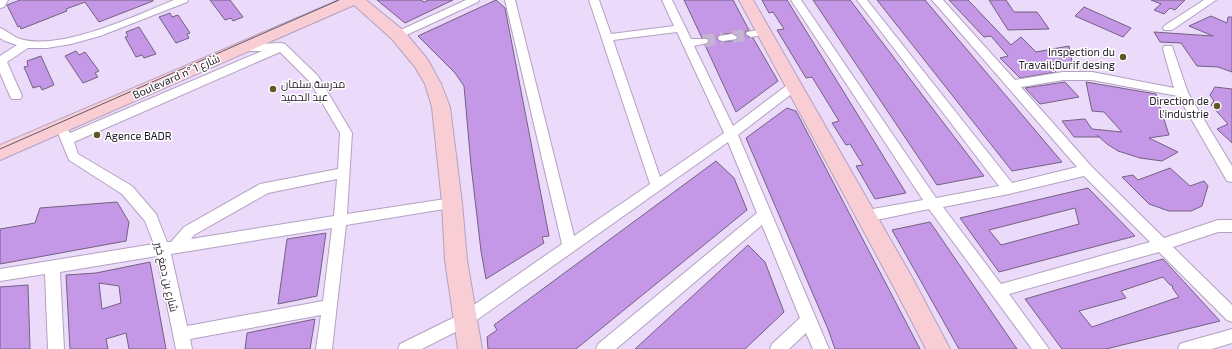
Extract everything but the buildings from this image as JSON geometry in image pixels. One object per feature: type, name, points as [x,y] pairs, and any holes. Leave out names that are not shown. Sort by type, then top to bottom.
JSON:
[{"type":"street","points":[[0,5],[3,0]]},
{"type":"street","points":[[0,31],[1,34],[14,42],[26,44],[64,43],[99,33],[184,0]]},
{"type":"street","name":"Boulevard n° شارع 1","points":[[0,143],[329,0]]},
{"type":"street","name":"Boulevard n° شارع 1","points":[[0,153],[64,133],[240,48],[352,0]]},
{"type":"street","points":[[357,0],[398,35],[422,64],[433,84],[441,107],[452,203],[456,260],[470,349]]},
{"type":"street","points":[[398,35],[474,0]]},
{"type":"street","points":[[510,0],[570,247]]},
{"type":"street","points":[[594,0],[657,186]]},
{"type":"street","points":[[667,0],[731,134],[821,349]]},
{"type":"street","points":[[746,0],[758,33],[794,86],[938,349]]},
{"type":"street","points":[[796,0],[933,204],[1041,349]]},
{"type":"street","points":[[862,0],[1009,189]]},
{"type":"street","points":[[937,0],[1087,170],[1232,315]]},
{"type":"street","points":[[1168,28],[1211,0]]},
{"type":"street","points":[[606,38],[681,28]]},
{"type":"street","points":[[688,43],[703,41]]},
{"type":"street","points":[[16,96],[0,60],[26,44]]},
{"type":"street","points":[[240,48],[281,47],[314,79],[346,133],[340,220],[324,349]]},
{"type":"street","points":[[64,133],[281,47]]},
{"type":"street","points":[[1168,49],[1182,93],[1232,177]]},
{"type":"street","points":[[1011,84],[1063,76],[1092,76],[1182,93]]},
{"type":"street","points":[[406,349],[466,318],[731,134],[794,86]]},
{"type":"street","name":"شارع بن دمغ خير","points":[[64,133],[74,157],[127,190],[151,218],[169,248],[182,342]]},
{"type":"street","points":[[866,216],[1009,189],[1087,170]]},
{"type":"street","points":[[169,248],[189,231],[265,188],[344,173]]},
{"type":"street","points":[[0,275],[452,203]]},
{"type":"street","points":[[604,349],[765,214]]},
{"type":"street","points":[[998,290],[1162,245],[1218,226],[1232,226]]},
{"type":"street","points":[[52,266],[56,349]]},
{"type":"street","points":[[182,342],[330,306]]},
{"type":"street","points":[[778,349],[809,320]]},
{"type":"street","points":[[1186,349],[1232,336]]},
{"type":"tunnel","points":[[732,37],[751,34]]},
{"type":"tunnel","points":[[703,41],[723,38]]},
{"type":"tram line","points":[[0,149],[339,0]]},
{"type":"place","name":"Inspection du Travail;Durif desing","points":[[1123,57]]},
{"type":"place","name":"مدرسة سلمان عبد الحميد","points":[[273,89]]},
{"type":"place","name":"Direction de l'industrie","points":[[1217,106]]},
{"type":"place","name":"Agence BADR","points":[[97,135]]}]
